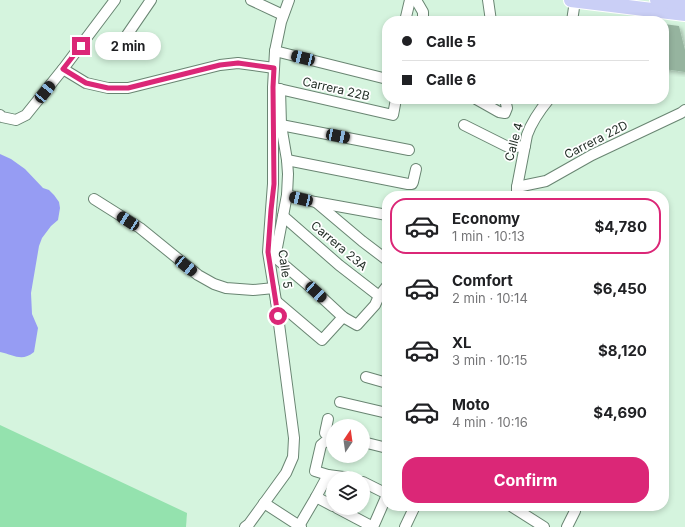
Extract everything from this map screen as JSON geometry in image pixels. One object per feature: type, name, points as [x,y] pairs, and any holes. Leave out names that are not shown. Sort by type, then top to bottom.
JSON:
[{"type":"highway","points":[[571,0],[685,12]]},
{"type":"highway","points":[[657,0],[685,12]]},
{"type":"street","points":[[0,115],[2,117],[16,120],[26,116],[116,0]]},
{"type":"street","points":[[127,35],[151,0]]},
{"type":"street","points":[[251,0],[283,15]]},
{"type":"street","name":"Calle 5","points":[[245,527],[249,524],[286,473],[293,457],[294,438],[274,288],[271,210],[274,184],[276,88],[274,68],[275,51],[281,22],[289,0]]},
{"type":"street","points":[[406,16],[410,0]]},
{"type":"street","points":[[416,0],[423,12],[423,16]]},
{"type":"street","points":[[488,0],[490,16]]},
{"type":"street","points":[[573,16],[575,0]]},
{"type":"street","points":[[275,51],[382,78]]},
{"type":"street","points":[[63,69],[86,83],[108,88],[128,88],[220,65],[238,63],[274,68]]},
{"type":"street","points":[[276,88],[288,174],[287,195],[283,216],[272,255],[344,317],[357,325],[375,305],[382,292]]},
{"type":"street","name":"Carrera 22B","points":[[276,88],[392,116],[395,104]]},
{"type":"street","points":[[485,104],[505,114],[507,108],[506,104]]},
{"type":"street","name":"Calle 4","points":[[517,191],[527,134],[545,104]]},
{"type":"street","name":"Carrera 22D","points":[[517,191],[546,181],[592,155],[685,110]]},
{"type":"street","points":[[281,125],[409,150]]},
{"type":"street","points":[[464,125],[506,146],[525,146]]},
{"type":"street","points":[[287,160],[408,184],[412,184],[416,170]]},
{"type":"street","points":[[287,195],[315,202],[382,214]]},
{"type":"street","points":[[94,199],[140,228],[198,275],[214,284],[226,288],[253,290],[274,288]]},
{"type":"street","points":[[315,202],[382,256]]},
{"type":"street","name":"Carrera 23A","points":[[283,216],[339,265],[379,296]]},
{"type":"street","points":[[276,301],[322,340],[344,317]]},
{"type":"street","points":[[366,377],[382,379]]},
{"type":"street","points":[[340,402],[382,412]]},
{"type":"street","points":[[326,439],[321,445],[315,471],[326,474]]},
{"type":"street","points":[[370,444],[382,447]]},
{"type":"street","points":[[264,503],[300,526],[326,478]]},
{"type":"street","points":[[370,486],[382,492]]},
{"type":"street","points":[[316,497],[326,502]]},
{"type":"street","points":[[350,515],[373,527],[382,506]]},
{"type":"street","points":[[405,527],[413,511]]},
{"type":"street","points":[[519,511],[544,527]]},
{"type":"street","points":[[567,527],[575,511]]},
{"type":"green space","points":[[0,425],[187,513],[186,527],[0,527]]},
{"type":"water","points":[[0,154],[11,159],[25,169],[43,188],[49,190],[59,202],[60,208],[58,220],[51,226],[42,238],[39,246],[31,293],[32,314],[38,328],[34,352],[26,357],[14,356],[0,352]]},
{"type":"building","points":[[669,25],[679,26],[685,50],[685,72],[669,70]]},
{"type":"route","points":[[81,46],[63,69],[86,83],[108,88],[128,88],[220,65],[238,63],[274,68],[274,184],[268,252],[278,316]]}]
